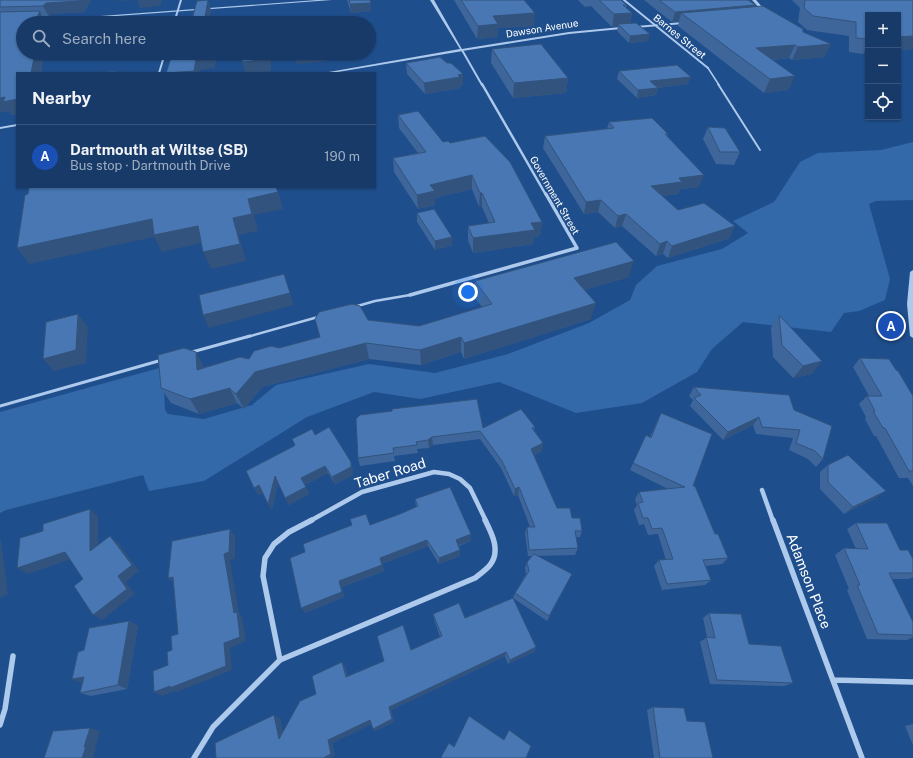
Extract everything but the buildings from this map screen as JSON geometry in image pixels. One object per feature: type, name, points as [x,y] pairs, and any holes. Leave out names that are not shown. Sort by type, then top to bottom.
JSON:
[{"type":"street","points":[[176,16],[181,0]]},
{"type":"street","points":[[105,16],[330,0]]},
{"type":"street","name":"Government Street","points":[[410,295],[577,248],[432,0]]},
{"type":"street","name":"Barnes Street","points":[[624,0],[708,68]]},
{"type":"street","points":[[754,0],[764,11],[762,14]]},
{"type":"street","points":[[633,27],[685,22]]},
{"type":"street","name":"Dawson Avenue","points":[[331,72],[569,32],[626,28]]},
{"type":"street","points":[[159,72],[163,60]]},
{"type":"street","points":[[0,128],[16,125]]},
{"type":"street","points":[[913,272],[910,299],[910,318],[913,336]]},
{"type":"street","name":"Taber Road","points":[[194,758],[213,727],[280,660],[475,578],[490,565],[495,552],[494,537],[470,488],[460,479],[450,474],[434,472],[362,492],[289,532],[274,544],[265,558],[263,576],[280,660]]},
{"type":"street","name":"Adamson Place","points":[[762,490],[862,758]]},
{"type":"street","points":[[0,725],[5,709],[13,656]]},
{"type":"street","points":[[833,680],[913,682]]},
{"type":"lane","points":[[708,68],[760,150]]},
{"type":"lane","points":[[352,307],[375,301],[410,295]]},
{"type":"lane","points":[[192,352],[322,316]]},
{"type":"lane","points":[[0,406],[168,359]]},
{"type":"shaded area","points":[[913,142],[913,200],[876,201],[869,204],[890,279],[885,300],[859,311],[844,313],[831,332],[743,322],[712,349],[697,372],[642,403],[576,413],[499,382],[420,399],[374,392],[307,417],[204,481],[149,491],[143,475],[6,510],[0,513],[0,412],[163,367],[165,410],[168,414],[204,419],[252,405],[276,385],[369,364],[435,373],[508,354],[589,323],[630,300],[636,285],[657,266],[722,249],[748,233],[733,221],[774,202],[800,162],[818,153],[881,150]]},
{"type":"place","name":"Dartmouth at Wiltse (SB)","points":[[891,326]]}]
